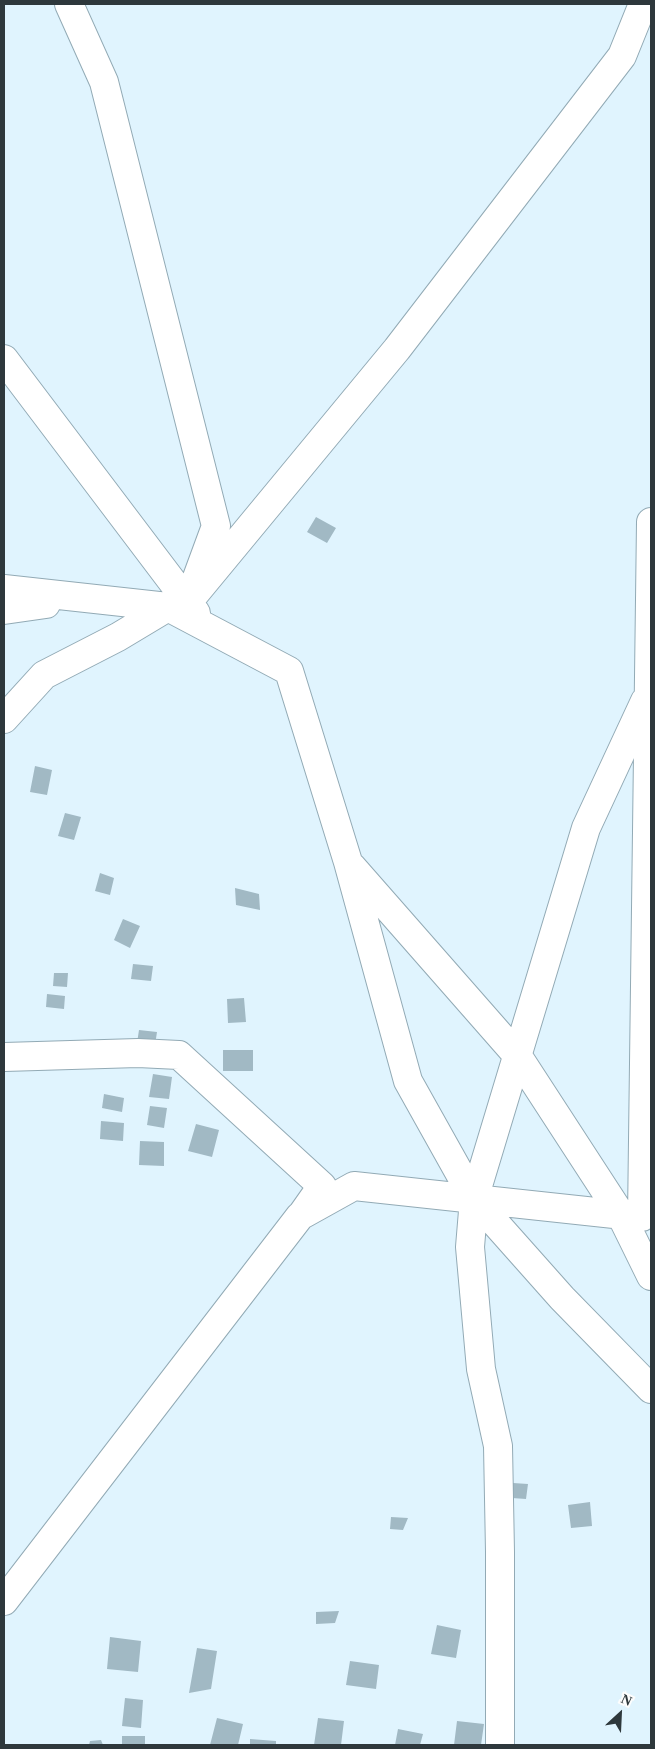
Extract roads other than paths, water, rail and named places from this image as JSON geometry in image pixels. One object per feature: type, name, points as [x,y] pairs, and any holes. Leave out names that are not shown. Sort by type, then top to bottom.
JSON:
[{"type":"street","points":[[69,4],[104,82],[216,526],[178,604]]},
{"type":"street","points":[[4,720],[44,675],[178,604],[397,348],[622,56],[643,4]]},
{"type":"street","points":[[4,359],[178,604],[207,627],[289,671],[348,862],[408,1081],[474,1198],[562,1298],[651,1390]]},
{"type":"street","points":[[632,1216],[650,691],[651,522]]},
{"type":"street","points":[[4,589],[110,602]]},
{"type":"street","points":[[4,610],[37,605],[110,602],[178,604]]},
{"type":"street","points":[[500,1745],[498,1446],[481,1369],[470,1247],[474,1198],[586,828],[650,691]]},
{"type":"street","points":[[348,862],[518,1055],[632,1216],[651,1275]]},
{"type":"street","points":[[4,1057],[179,1055],[322,1186],[4,1601]]},
{"type":"street","points":[[300,1216],[354,1186],[632,1216]]}]
